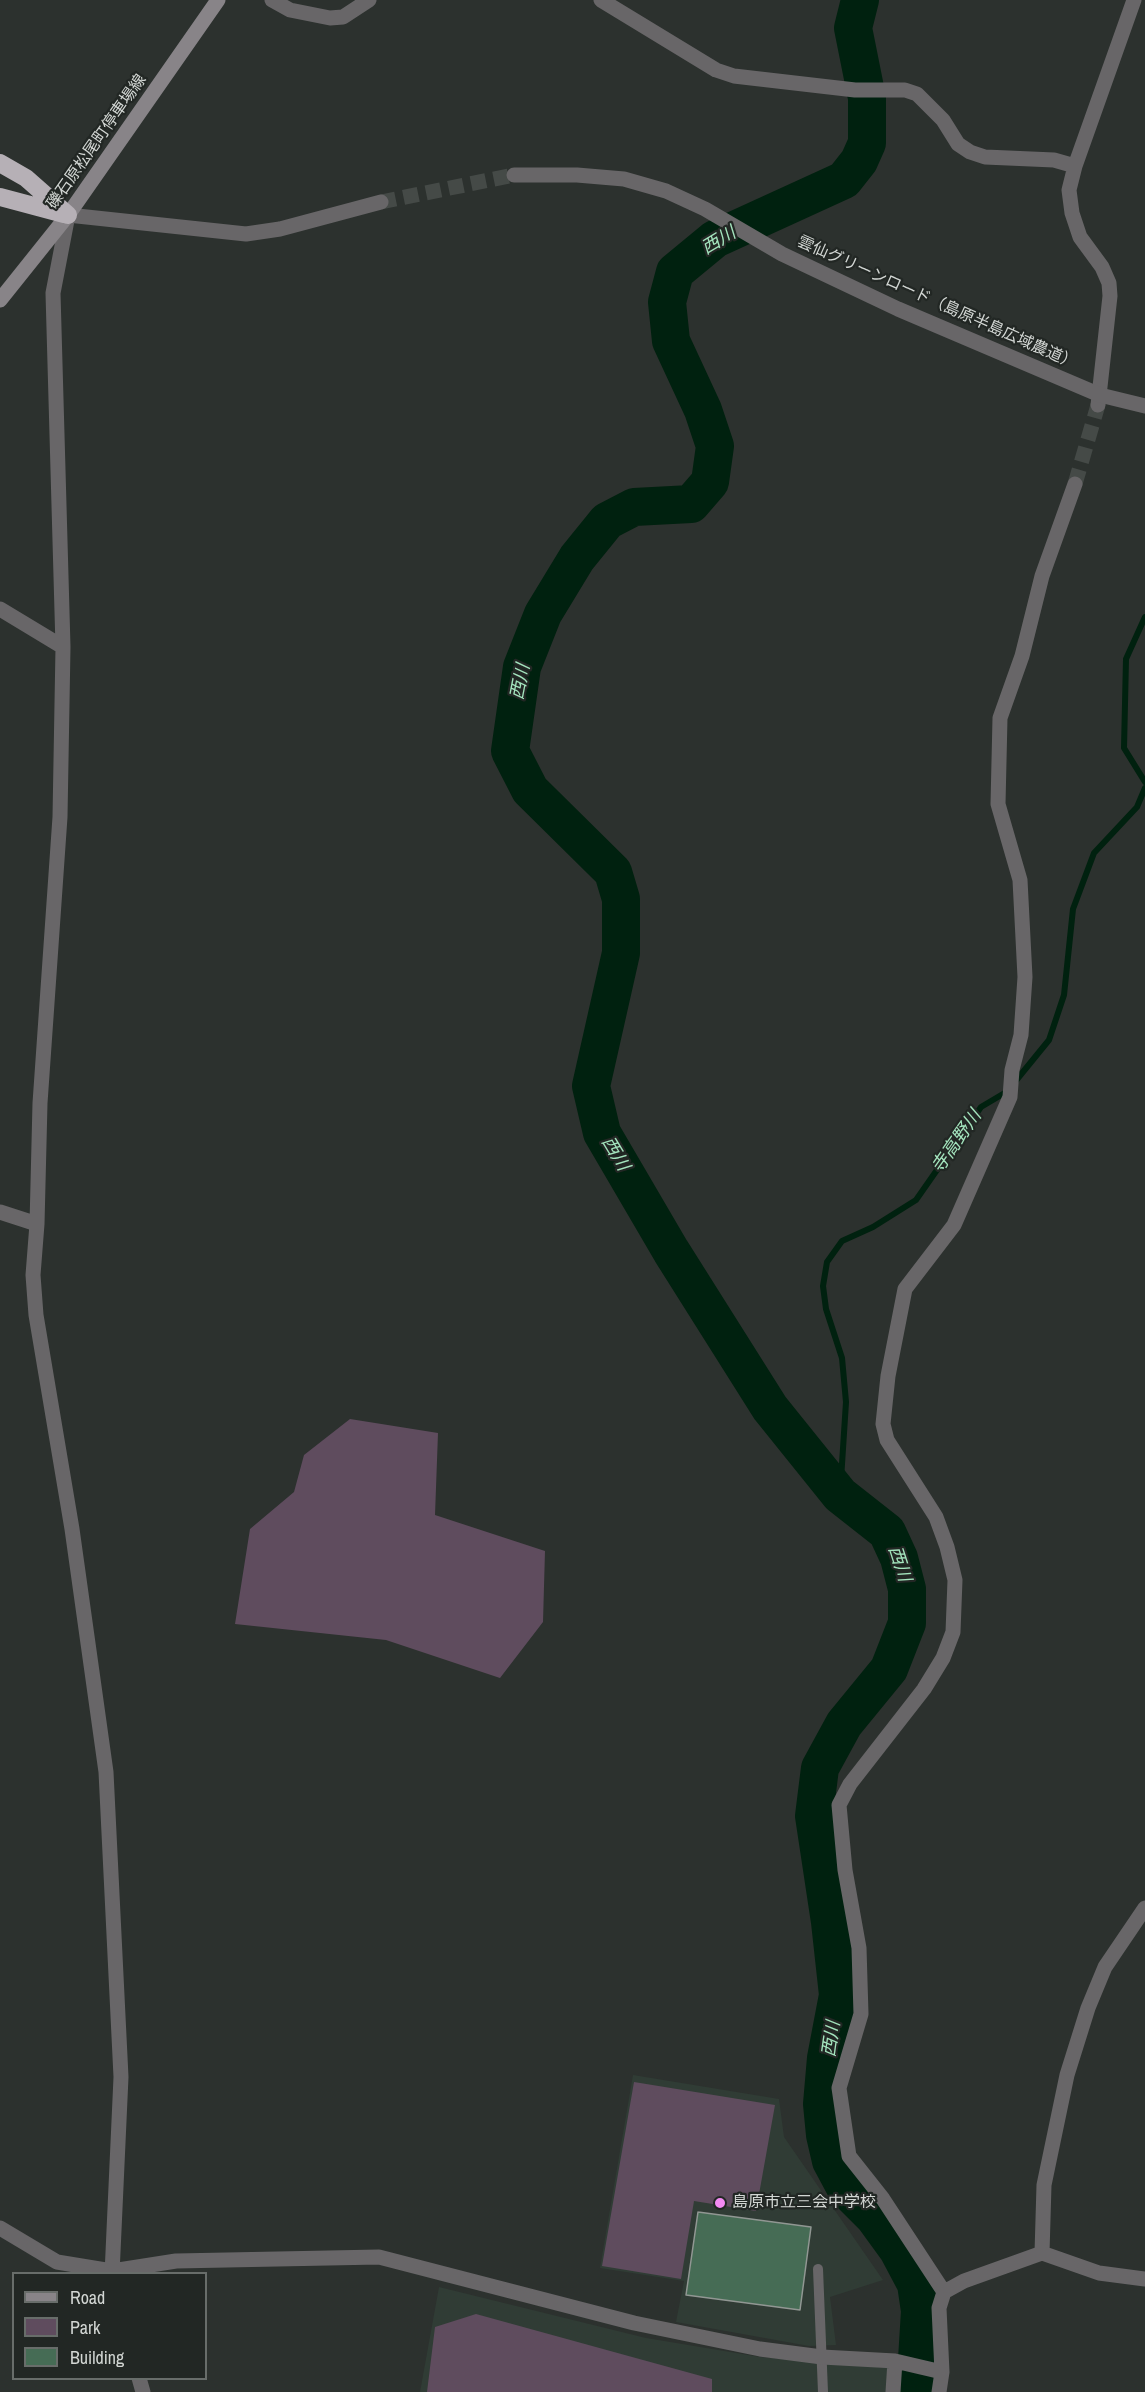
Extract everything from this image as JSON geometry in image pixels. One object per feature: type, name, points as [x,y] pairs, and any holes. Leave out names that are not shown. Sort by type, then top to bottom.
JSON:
[{"type":"highway","points":[[0,163],[26,178],[68,215]]},
{"type":"highway","points":[[0,197],[68,215]]},
{"type":"main road","name":"礫石原松尾町停車場線","points":[[0,300],[68,215],[218,0]]},
{"type":"street","points":[[272,0],[290,10],[330,18],[343,17],[369,0]]},
{"type":"street","points":[[601,0],[716,70],[734,76],[855,90],[905,90],[917,94],[943,120],[958,144],[970,152],[985,157],[1054,160],[1075,166]]},
{"type":"street","points":[[1099,400],[1110,296],[1109,283],[1102,267],[1080,237],[1072,213],[1070,190],[1075,166],[1134,0]]},
{"type":"street","name":"雲仙グリーンロード（島原半島広域農道）","points":[[514,176],[577,175],[624,179],[666,190],[705,209],[782,254],[1099,400],[1145,406]]},
{"type":"street","points":[[112,2272],[121,2077],[106,1772],[72,1529],[36,1316],[33,1275],[37,1224],[40,1103],[60,817],[63,647],[53,293],[68,215],[246,234],[280,229],[381,202]]},
{"type":"street","points":[[944,2292],[883,2199],[849,2156],[839,2088],[861,2014],[859,1948],[845,1870],[839,1805],[850,1784],[924,1689],[943,1658],[953,1632],[955,1580],[947,1547],[936,1517],[887,1440],[883,1424],[888,1376],[906,1290],[954,1225],[1010,1096],[1012,1070],[1021,1035],[1025,977],[1020,880],[998,804],[1000,718],[1022,656],[1042,576],[1075,484]]},
{"type":"street","points":[[0,609],[63,647]]},
{"type":"street","points":[[0,1212],[37,1224]]},
{"type":"street","points":[[1042,2253],[1044,2185],[1067,2075],[1088,2008],[1105,1967],[1145,1908]]},
{"type":"street","points":[[0,2228],[57,2262],[112,2272],[176,2261],[379,2257],[634,2323],[760,2349],[822,2357],[901,2362],[937,2370]]},
{"type":"street","points":[[939,2392],[937,2370],[939,2308],[944,2292],[964,2281],[1042,2253],[1099,2274],[1145,2279]]},
{"type":"street","points":[[893,2392],[901,2362]]},
{"type":"lane","points":[[818,2269],[824,2392]]},
{"type":"shaded area","name":"島原市立三会中学校","points":[[633,2075],[779,2099],[784,2137],[883,2280],[830,2297],[836,2345],[809,2346],[676,2322],[684,2281],[600,2268]]},
{"type":"shaded area","points":[[439,2287],[646,2338],[760,2357],[888,2368],[887,2392],[420,2392]]},
{"type":"green space","points":[[350,1419],[438,1433],[435,1515],[545,1551],[543,1622],[500,1678],[386,1640],[235,1624],[250,1529],[294,1492],[304,1455]]},
{"type":"green space","points":[[634,2082],[775,2105],[756,2211],[694,2201],[681,2279],[602,2266]]},
{"type":"green space","points":[[476,2314],[712,2379],[712,2392],[427,2392],[435,2327]]},
{"type":"building","points":[[698,2212],[811,2227],[800,2310],[686,2295]]},
{"type":"waterway","name":"西川","points":[[860,0],[853,28],[867,98],[867,143],[859,161],[844,180],[715,239],[675,272],[667,302],[671,341],[703,410],[715,446],[710,482],[691,504],[634,507],[607,521],[577,558],[543,614],[522,667],[510,751],[530,790],[613,872],[621,899],[621,953],[591,1086],[602,1133],[671,1251],[770,1408],[840,1495],[887,1532],[899,1558],[907,1589],[907,1623],[889,1669],[844,1724],[820,1768],[814,1816],[838,1995],[826,2058],[822,2104],[825,2135],[831,2161],[846,2189],[874,2217],[898,2250],[916,2284],[920,2311],[915,2392]]},
{"type":"waterway","name":"寺高野川","points":[[1145,617],[1126,659],[1124,748],[1145,782]]},
{"type":"waterway","name":"寺高野川","points":[[1014,1083],[1049,1040],[1064,995],[1073,909],[1094,853],[1137,807],[1145,788]]},
{"type":"waterway","name":"寺高野川","points":[[840,1495],[846,1402],[842,1358],[826,1309],[823,1286],[827,1262],[842,1241],[873,1227],[916,1200],[981,1107],[1008,1091]]},
{"type":"tunnel","points":[[381,202],[514,175]]},
{"type":"tunnel","points":[[1075,484],[1098,405]]},
{"type":"place","name":"島原市立三会中学校","points":[[720,2203]]}]
